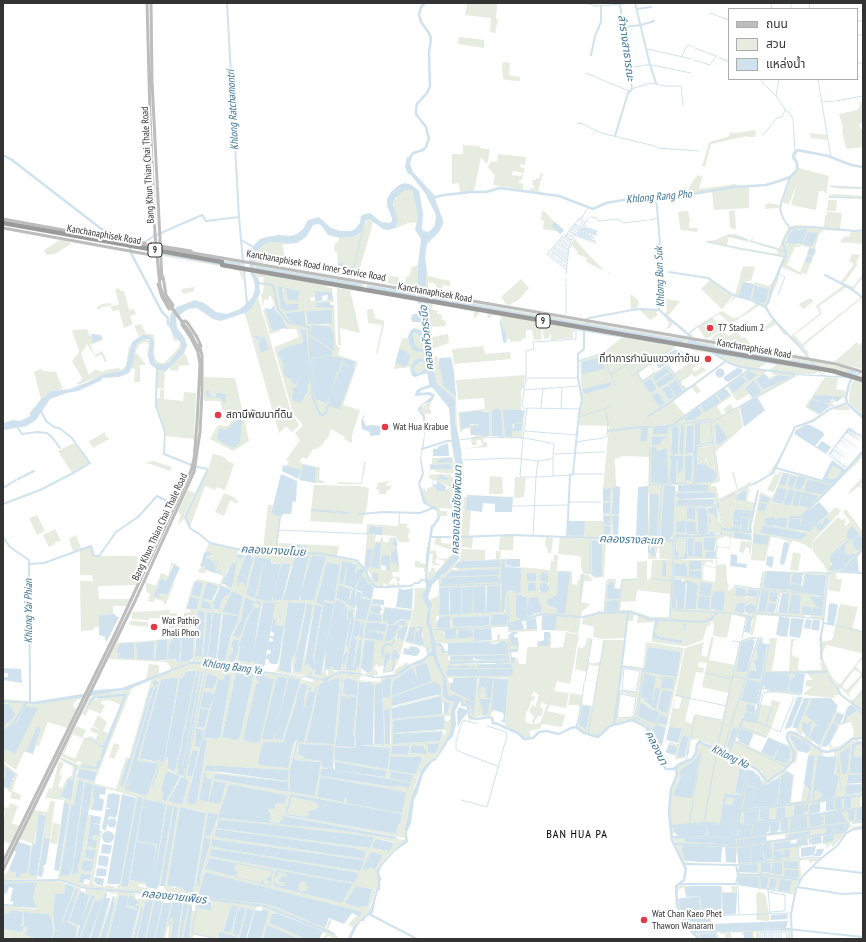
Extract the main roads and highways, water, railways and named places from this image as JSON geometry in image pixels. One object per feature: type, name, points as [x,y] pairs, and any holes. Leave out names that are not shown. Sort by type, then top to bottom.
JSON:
[{"type":"highway","name":"Kanchanaphisek Road","points":[[3,226],[833,371],[863,379]]},
{"type":"main road","name":"Bang Khun Thian Chai Thale Road","points":[[147,3],[151,89]]},
{"type":"main road","name":"Bang Khun Thian Chai Thale Road","points":[[151,3],[151,94],[159,234],[157,256],[159,265]]},
{"type":"main road","name":"Bang Khun Thian Chai Thale Road","points":[[3,870],[86,698],[88,689],[118,632],[181,502],[193,469],[200,355],[198,346],[191,334],[164,297],[161,286],[158,247],[155,236],[156,194]]},
{"type":"main road","name":"Kanchanaphisek Road Inner Service Road","points":[[3,219],[819,361],[852,368],[863,372]]},
{"type":"main road","points":[[3,226],[157,256]]},
{"type":"main road","points":[[115,239],[232,260]]},
{"type":"main road","points":[[115,239],[141,244]]},
{"type":"main road","points":[[159,265],[166,295],[173,305],[171,309],[169,309],[159,290],[157,272],[159,265]]},
{"type":"main road","points":[[183,321],[186,322],[197,337],[201,346],[200,355],[182,325],[181,323],[183,321]]},
{"type":"main road","name":"Bang Khun Thian Chai Thale Road","points":[[173,516],[176,505],[193,469]]},
{"type":"main road","points":[[176,505],[181,502]]},
{"type":"main road","name":"Bang Khun Thian Chai Thale Road","points":[[3,862],[86,698],[92,690],[118,632]]},
{"type":"main road","points":[[102,668],[102,662],[107,659]]},
{"type":"main road","points":[[41,787],[42,788],[55,764]]},
{"type":"main road","points":[[31,813],[41,791],[38,791]]},
{"type":"water","name":"คลองเฉลิมชัยพัฒนา","points":[[407,157],[412,158],[410,163],[413,172],[435,196],[443,220],[443,224],[439,232],[427,244],[425,257],[427,273],[426,291],[427,296],[449,300],[450,304],[427,302],[431,312],[430,314],[426,315],[426,319],[429,324],[430,336],[428,339],[429,356],[437,384],[455,399],[455,424],[462,456],[460,457],[462,458],[464,469],[459,525],[459,559],[440,576],[440,579],[432,585],[428,597],[432,605],[430,620],[435,642],[442,644],[445,651],[448,651],[448,643],[489,642],[490,644],[494,644],[504,641],[508,643],[508,654],[448,655],[447,652],[442,654],[441,647],[436,644],[437,658],[447,680],[448,694],[449,696],[454,695],[461,697],[464,700],[463,704],[460,701],[455,711],[456,724],[453,736],[447,742],[436,760],[432,762],[423,774],[414,799],[411,823],[407,832],[408,842],[395,851],[381,867],[379,872],[380,877],[382,878],[380,882],[380,890],[378,891],[373,913],[366,917],[364,921],[361,921],[351,939],[349,939],[353,927],[368,913],[371,907],[378,883],[376,871],[387,857],[405,840],[405,830],[411,798],[421,771],[426,764],[436,757],[451,728],[451,711],[454,702],[446,700],[443,697],[442,675],[433,656],[428,657],[423,663],[414,665],[396,677],[373,678],[363,675],[372,675],[375,677],[396,674],[406,666],[424,658],[427,655],[426,648],[428,647],[428,653],[432,651],[429,629],[426,623],[428,609],[422,597],[426,588],[426,555],[432,524],[432,536],[453,536],[457,475],[452,445],[449,408],[432,387],[422,390],[419,393],[430,392],[435,395],[431,402],[423,405],[420,411],[425,416],[425,429],[424,444],[421,457],[424,474],[420,484],[426,501],[429,505],[437,508],[440,518],[438,522],[437,511],[423,503],[418,483],[422,474],[420,459],[424,436],[423,417],[418,408],[432,396],[415,396],[416,391],[429,385],[429,382],[427,373],[415,377],[412,376],[411,367],[414,360],[425,359],[424,354],[415,351],[409,345],[408,336],[414,328],[420,330],[422,327],[420,322],[412,322],[411,319],[412,315],[420,312],[421,310],[421,306],[417,302],[419,286],[418,265],[421,239],[415,230],[418,216],[413,192],[411,190],[402,192],[395,198],[393,205],[398,219],[396,228],[388,230],[383,229],[369,219],[366,221],[360,233],[352,237],[341,238],[328,235],[321,225],[318,224],[313,225],[306,237],[297,243],[285,244],[270,242],[265,244],[256,252],[254,272],[259,280],[260,294],[251,309],[245,314],[244,313],[221,321],[213,319],[197,308],[188,309],[181,314],[176,318],[177,328],[184,337],[187,345],[184,353],[166,371],[158,370],[150,364],[148,356],[150,342],[149,339],[145,339],[139,342],[136,346],[135,353],[133,352],[133,364],[129,373],[119,377],[102,378],[102,380],[78,391],[50,399],[36,420],[27,426],[3,430],[3,423],[13,420],[20,421],[30,416],[30,413],[41,399],[51,391],[70,389],[101,375],[124,370],[132,342],[142,335],[149,335],[152,338],[154,343],[153,353],[155,363],[163,365],[169,362],[181,348],[181,343],[174,336],[169,326],[171,313],[177,307],[195,300],[204,303],[216,312],[226,314],[238,310],[244,306],[253,296],[255,288],[250,272],[249,257],[254,245],[260,239],[279,235],[290,236],[297,234],[303,229],[308,220],[319,217],[331,228],[340,231],[351,231],[355,229],[360,223],[361,216],[370,213],[381,222],[390,223],[392,218],[387,206],[387,199],[391,192],[399,185],[405,183],[412,185],[419,191],[423,213],[422,229],[428,232],[435,225],[436,215],[425,193],[410,174],[408,174],[405,167]],"holes":[[[415,332],[420,336],[424,349],[419,349],[415,345],[413,334]],[[420,362],[424,363],[427,367],[418,374],[413,369]],[[431,538],[453,538],[453,555],[432,578],[429,580],[427,577]]]},
{"type":"water","points":[[555,222],[564,231],[560,234],[551,226]]},
{"type":"water","points":[[807,229],[802,244],[786,243],[789,234],[793,230]]},
{"type":"water","points":[[808,232],[818,233],[812,246],[803,244]]},
{"type":"water","points":[[809,248],[815,249],[814,255],[811,256],[807,254]]},
{"type":"water","points":[[163,254],[240,263],[241,269],[164,255]]},
{"type":"water","points":[[811,256],[812,259],[810,263],[805,261],[806,257]]},
{"type":"water","points":[[338,262],[343,263],[345,276],[338,275]]},
{"type":"water","points":[[256,266],[355,283],[362,285],[362,288],[311,283],[271,276],[255,271]]},
{"type":"water","points":[[743,282],[754,284],[750,298],[739,296]]},
{"type":"water","points":[[367,285],[415,293],[417,297],[366,289]]},
{"type":"water","points":[[755,285],[769,289],[766,300],[763,304],[752,298]]},
{"type":"water","points":[[278,286],[299,291],[298,301],[288,300],[286,289],[282,288],[287,306],[289,304],[298,304],[298,310],[287,311],[281,309]]},
{"type":"water","points":[[315,291],[332,292],[333,300],[327,300],[328,295],[324,295],[321,297],[323,300],[315,301]]},
{"type":"water","points":[[453,300],[683,340],[684,346],[452,305]]},
{"type":"water","points":[[330,302],[330,305],[333,305],[333,308],[316,307],[316,303]]},
{"type":"water","points":[[274,305],[275,311],[281,316],[288,329],[285,328],[272,331],[265,308],[271,309]]},
{"type":"water","points":[[332,310],[331,324],[307,324],[307,311]]},
{"type":"water","points":[[304,311],[306,326],[289,321],[285,313]]},
{"type":"water","points":[[501,318],[507,342],[504,343],[500,323]]},
{"type":"water","points":[[311,326],[330,327],[334,333],[334,350],[311,335]]},
{"type":"water","points":[[299,329],[306,330],[310,376],[307,387],[308,392],[300,403],[292,400],[293,388],[296,387],[297,383],[293,384],[291,379],[286,377],[284,374],[284,365],[278,354],[280,350],[302,343],[303,338]]},
{"type":"water","points":[[91,334],[101,335],[103,339],[93,343]]},
{"type":"water","points":[[254,336],[259,336],[259,338],[265,337],[269,349],[259,353],[260,349],[258,343],[263,339],[258,340]]},
{"type":"water","points":[[311,337],[332,351],[333,355],[311,358]]},
{"type":"water","points":[[688,340],[716,347],[819,365],[821,368],[810,370],[777,364],[686,344]]},
{"type":"water","points":[[399,349],[406,351],[410,355],[408,364],[403,367],[401,364],[395,364]]},
{"type":"water","points":[[676,349],[679,352],[681,350],[683,353],[682,354],[680,352],[681,355],[658,368],[656,361]]},
{"type":"water","points":[[329,356],[342,358],[339,372],[337,372],[330,395],[338,373],[340,372],[342,364],[355,368],[339,410],[328,405],[329,396],[326,404],[316,400],[313,391],[312,359]]},
{"type":"water","points":[[451,357],[456,397],[443,386],[441,370],[439,369],[440,358]]},
{"type":"water","points":[[600,357],[605,369],[582,374],[582,362]]},
{"type":"water","points":[[343,358],[354,361],[353,367],[343,363]]},
{"type":"water","points":[[667,367],[669,372],[655,382],[653,376]]},
{"type":"water","points":[[720,368],[725,373],[720,378],[715,373]]},
{"type":"water","points":[[737,368],[742,369],[742,373],[728,382],[724,380],[724,377]]},
{"type":"water","points":[[847,370],[857,372],[851,379],[793,375],[821,375],[820,371],[823,375],[834,376],[841,375]]},
{"type":"water","points":[[750,371],[757,375],[748,381],[745,375]]},
{"type":"water","points":[[670,373],[673,374],[674,378],[659,388],[656,383]]},
{"type":"water","points":[[764,373],[769,380],[778,375],[789,376],[786,379],[763,390],[756,380]]},
{"type":"water","points":[[742,376],[747,381],[735,392],[733,392],[729,386]]},
{"type":"water","points":[[651,378],[657,389],[651,393],[647,390],[643,383]]},
{"type":"water","points":[[676,379],[683,391],[676,396],[669,385]]},
{"type":"water","points":[[754,380],[762,392],[752,398],[745,388]]},
{"type":"water","points":[[611,382],[612,385],[606,388],[585,394],[583,391],[583,389]]},
{"type":"water","points":[[668,385],[675,396],[669,400],[662,389]]},
{"type":"water","points":[[726,389],[730,395],[722,401],[717,395]]},
{"type":"water","points":[[207,390],[209,391],[209,395],[212,397],[216,397],[216,393],[226,394],[226,402],[224,403],[220,398],[207,397]]},
{"type":"water","points":[[658,392],[665,403],[659,407],[652,396]]},
{"type":"water","points":[[814,395],[843,397],[837,402],[832,399],[829,403],[827,403],[812,399]]},
{"type":"water","points":[[714,396],[717,397],[720,403],[704,412],[701,405]]},
{"type":"water","points":[[757,397],[765,410],[744,427],[740,407]]},
{"type":"water","points":[[811,400],[825,403],[830,406],[819,413],[808,407]]},
{"type":"water","points":[[698,407],[703,413],[694,420],[685,421],[685,418]]},
{"type":"water","points":[[498,408],[501,412],[503,437],[492,436],[492,410]]},
{"type":"water","points":[[503,409],[525,411],[522,423],[512,424],[513,430],[514,424],[522,424],[521,431],[512,431],[512,437],[505,436]]},
{"type":"water","points":[[481,410],[481,412],[489,412],[489,436],[482,436],[481,434],[480,436],[479,434],[471,435],[471,426],[476,425],[479,427],[479,424],[470,424],[470,427],[462,429],[461,427],[460,413]]},
{"type":"water","points":[[364,415],[365,416],[363,419],[366,426],[381,426],[380,435],[370,436],[370,432],[362,429],[361,421]]},
{"type":"water","points":[[239,419],[242,419],[240,443],[233,448],[218,440],[217,437],[220,428],[225,430]]},
{"type":"water","points":[[711,421],[717,476],[712,482],[694,483],[708,485],[708,491],[679,492],[678,485],[693,484],[695,423]],"holes":[[[710,422],[712,442],[700,443],[700,424]],[[712,443],[715,468],[715,476],[714,469],[706,466],[706,458],[704,465],[701,463],[698,464],[697,457],[698,448],[709,445],[696,445]]]},
{"type":"water","points":[[718,423],[728,438],[719,445],[716,444],[715,425]]},
{"type":"water","points":[[669,425],[668,434],[653,434],[653,426]]},
{"type":"water","points":[[694,425],[693,453],[685,454],[687,426]]},
{"type":"water","points":[[805,425],[810,425],[823,432],[824,435],[815,446],[817,447],[822,441],[831,447],[826,454],[794,433],[796,430]]},
{"type":"water","points":[[641,426],[648,426],[647,441],[640,441]]},
{"type":"water","points":[[677,426],[679,428],[678,454],[672,454],[672,428]]},
{"type":"water","points":[[681,426],[684,426],[683,454],[681,454],[679,450]]},
{"type":"water","points":[[848,428],[863,437],[849,430],[863,441],[848,432],[863,443],[847,433],[843,437],[862,451],[843,438],[842,439],[861,452],[841,439],[841,441],[858,454],[840,441],[836,447],[854,459],[835,447],[834,449],[851,462],[833,450],[833,452],[850,464],[832,452],[831,454],[848,466],[830,454],[829,455],[847,467],[846,468],[828,455]]},
{"type":"water","points":[[669,436],[668,439],[662,440],[660,445],[652,445],[652,437]]},
{"type":"water","points":[[448,443],[449,456],[433,456],[433,449],[437,449],[439,446]]},
{"type":"water","points":[[655,446],[658,451],[667,448],[668,483],[651,482],[651,447]]},
{"type":"water","points":[[672,455],[683,456],[683,469],[678,475],[677,457],[676,481],[678,483],[672,483],[669,481],[671,463],[670,457]]},
{"type":"water","points":[[690,455],[693,457],[691,482],[688,480],[685,482],[685,456]]},
{"type":"water","points":[[438,459],[452,459],[452,462],[438,463]]},
{"type":"water","points":[[832,460],[846,470],[835,483],[822,480]],"holes":[[[833,466],[841,470],[835,479],[827,478]]]},
{"type":"water","points":[[303,464],[316,467],[315,483],[299,480]]},
{"type":"water","points":[[450,464],[452,466],[451,469],[430,468],[430,465]]},
{"type":"water","points":[[283,465],[301,470],[298,479],[282,471]]},
{"type":"water","points":[[783,473],[789,474],[785,486],[779,484]]},
{"type":"water","points":[[281,474],[297,481],[296,502],[293,501],[291,514],[283,514],[281,517],[271,514]]},
{"type":"water","points":[[440,475],[446,476],[449,481],[441,479],[439,481],[439,483],[446,486],[445,491],[437,491],[432,484],[436,485]]},
{"type":"water","points":[[791,475],[797,477],[792,488],[788,486]]},
{"type":"water","points":[[798,476],[806,478],[801,490],[794,488]]},
{"type":"water","points":[[808,479],[830,486],[821,494],[804,491]]},
{"type":"water","points":[[755,482],[756,483],[719,502],[719,513],[723,528],[722,534],[693,537],[674,536],[677,534],[696,536],[720,534],[722,528],[715,498],[679,499],[676,496],[677,493],[715,493],[717,504],[719,501]]},
{"type":"water","points":[[664,485],[675,486],[673,534],[670,540],[660,539]]},
{"type":"water","points":[[616,486],[620,487],[619,515],[612,514],[613,488]]},
{"type":"water","points":[[648,486],[648,535],[645,536],[645,538],[636,538],[638,487]]},
{"type":"water","points":[[778,487],[787,490],[781,504],[772,502]]},
{"type":"water","points":[[611,488],[610,501],[603,501],[603,489]]},
{"type":"water","points":[[789,489],[795,492],[790,505],[785,505],[784,503]]},
{"type":"water","points":[[745,490],[747,492],[745,501],[736,500],[737,495]]},
{"type":"water","points":[[796,491],[801,492],[798,506],[792,505]]},
{"type":"water","points":[[802,492],[818,497],[809,507],[799,506]]},
{"type":"water","points":[[650,494],[659,494],[657,536],[649,535]]},
{"type":"water","points":[[467,495],[513,497],[512,512],[495,512],[495,504],[483,503],[482,512],[467,510]]},
{"type":"water","points":[[761,495],[770,498],[768,503],[760,502]]},
{"type":"water","points":[[714,499],[714,505],[676,505],[677,500]]},
{"type":"water","points":[[610,502],[610,513],[603,514],[603,503]]},
{"type":"water","points":[[819,502],[829,513],[817,524],[815,524],[803,516]]},
{"type":"water","points":[[759,503],[767,504],[765,511],[758,511]]},
{"type":"water","points":[[689,507],[695,508],[695,520],[687,519],[687,509]]},
{"type":"water","points":[[704,507],[707,514],[708,532],[706,534],[699,534],[697,508]]},
{"type":"water","points":[[716,507],[717,517],[715,517],[713,513],[709,513],[711,520],[710,529],[715,533],[711,534],[710,533],[708,508]]},
{"type":"water","points":[[735,509],[752,511],[751,513],[743,511],[743,514],[744,512],[751,514],[750,518],[742,516],[749,519],[747,531],[741,530],[742,518],[739,530],[732,530],[732,526],[739,527],[733,525],[733,520],[740,521],[733,519]]},
{"type":"water","points":[[603,515],[610,516],[610,525],[604,525]]},
{"type":"water","points":[[612,516],[619,516],[618,537],[613,537]]},
{"type":"water","points":[[774,517],[775,520],[777,518],[788,518],[786,528],[776,526],[775,524],[774,526],[764,524],[765,518]]},
{"type":"water","points":[[790,518],[800,519],[800,525],[802,519],[814,526],[810,532],[788,528]]},
{"type":"water","points":[[826,518],[829,520],[829,523],[824,525],[825,527],[820,531],[816,528],[820,523],[823,524],[823,521]]},
{"type":"water","points":[[568,521],[585,521],[584,536],[568,535]]},
{"type":"water","points":[[685,521],[685,532],[676,532],[676,522]]},
{"type":"water","points":[[686,521],[695,522],[695,530],[697,534],[686,533]]},
{"type":"water","points":[[763,525],[807,535],[801,540],[760,533]]},
{"type":"water","points":[[372,526],[382,527],[382,535],[369,534],[369,528]]},
{"type":"water","points":[[604,526],[610,526],[610,536],[603,536]]},
{"type":"water","points":[[852,526],[859,534],[858,537],[861,536],[863,541],[862,548],[859,550],[856,550],[852,543],[856,538],[850,541],[847,538],[847,532]]},
{"type":"water","points":[[734,532],[750,534],[751,540],[734,538]]},
{"type":"water","points":[[754,534],[769,536],[767,545],[753,543]]},
{"type":"water","points":[[680,537],[687,538],[687,559],[675,560],[674,552],[676,538]],"holes":[[[677,538],[686,539],[686,552],[684,558],[676,557],[680,553],[676,551]]]},
{"type":"water","points":[[714,537],[716,539],[714,551],[704,550],[704,538]]},
{"type":"water","points":[[395,538],[397,541],[396,547],[399,566],[396,565],[397,564],[394,561],[394,564],[391,562],[391,551],[394,552],[395,547],[391,544],[394,542],[393,539],[391,539]]},
{"type":"water","points":[[688,538],[694,538],[693,557],[688,556]]},
{"type":"water","points":[[847,540],[850,544],[847,543],[845,545],[845,552],[848,555],[857,553],[848,562],[839,548]]},
{"type":"water","points":[[592,541],[602,541],[602,576],[599,577],[592,575]]},
{"type":"water","points":[[376,542],[381,544],[379,568],[370,567]]},
{"type":"water","points":[[695,542],[702,542],[702,557],[694,557]]},
{"type":"water","points":[[784,542],[790,543],[784,565],[780,564],[780,562]]},
{"type":"water","points":[[649,543],[651,553],[651,548],[655,548],[656,556],[651,556],[651,554],[648,553]]},
{"type":"water","points":[[289,544],[307,546],[308,548],[303,549],[302,551],[295,551],[295,548],[289,547]]},
{"type":"water","points":[[838,548],[848,562],[842,569],[831,571],[829,569],[832,564],[829,557]]},
{"type":"water","points":[[367,549],[373,549],[368,569],[365,566]]},
{"type":"water","points":[[715,551],[715,558],[705,558],[705,552]]},
{"type":"water","points":[[209,552],[213,555],[207,556],[206,559],[211,559],[210,561],[213,561],[215,558],[215,570],[218,559],[216,570],[219,570],[221,572],[221,574],[219,573],[220,572],[214,573],[205,569],[205,566],[202,567],[201,565],[204,553]]},
{"type":"water","points":[[237,554],[245,555],[243,559],[236,557],[233,562],[235,563],[237,561],[232,588],[222,583]]},
{"type":"water","points":[[249,554],[253,557],[246,586],[243,585],[244,583],[242,582],[237,586],[237,579],[246,555]]},
{"type":"water","points":[[296,554],[310,556],[299,600],[283,600]]},
{"type":"water","points":[[731,554],[737,555],[737,563],[747,564],[746,568],[730,566]]},
{"type":"water","points":[[312,555],[326,557],[314,600],[301,600],[300,595]]},
{"type":"water","points":[[382,555],[390,556],[390,570],[386,570],[386,566],[381,565]]},
{"type":"water","points":[[767,556],[774,557],[772,568],[766,565]]},
{"type":"water","points":[[857,556],[859,572],[846,571],[846,569]]},
{"type":"water","points":[[254,558],[271,559],[271,563],[281,564],[274,593],[282,563],[291,565],[282,600],[273,601],[273,596],[272,601],[270,602],[253,598],[246,594]],"holes":[[[264,560],[259,589],[255,597]]]},
{"type":"water","points":[[502,559],[506,560],[505,568],[521,568],[520,592],[517,594],[512,590],[506,592],[505,609],[501,612]]},
{"type":"water","points":[[507,559],[520,559],[520,567],[507,565]]},
{"type":"water","points":[[500,560],[500,567],[454,568],[462,561]]},
{"type":"water","points":[[663,560],[666,561],[666,576],[662,576]]},
{"type":"water","points":[[342,561],[348,562],[343,584],[339,583]]},
{"type":"water","points":[[690,561],[701,561],[701,569],[689,570]]},
{"type":"water","points":[[327,562],[340,565],[334,602],[324,600],[323,606],[316,602]]},
{"type":"water","points":[[348,563],[357,564],[355,574],[360,568],[365,570],[355,589],[362,576],[366,578],[368,585],[370,584],[374,587],[371,599],[361,596],[361,598],[371,600],[366,620],[355,619],[357,606],[355,605],[354,608],[348,605],[353,588],[344,585]],"holes":[[[355,589],[362,592],[362,595],[360,592],[357,592],[355,603]]]},
{"type":"water","points":[[686,563],[687,577],[674,576],[674,564]]},
{"type":"water","points":[[174,564],[180,568],[167,595],[161,594],[159,595],[160,598],[154,596],[159,582],[163,578],[165,581],[168,578]]},
{"type":"water","points":[[499,569],[498,575],[444,577],[451,571]]},
{"type":"water","points":[[842,570],[843,572],[832,573],[829,575],[824,622],[828,623],[829,604],[832,603],[838,605],[834,626],[824,624],[822,636],[822,661],[838,690],[830,681],[820,658],[819,640],[828,573]]},
{"type":"water","points":[[560,571],[570,573],[565,614],[557,613],[556,608],[549,606],[547,602],[548,599],[557,595],[558,573]]},
{"type":"water","points":[[689,571],[701,571],[701,579],[689,577]]},
{"type":"water","points":[[765,571],[803,573],[802,575],[797,575],[802,576],[801,584],[791,583],[792,576],[794,574],[790,574],[789,587],[787,590],[778,589],[777,587],[776,589],[763,587],[767,573]]},
{"type":"water","points":[[541,572],[548,574],[548,582],[540,581]]},
{"type":"water","points":[[372,573],[378,573],[378,582],[374,581]]},
{"type":"water","points":[[527,573],[536,573],[536,581],[527,581]]},
{"type":"water","points":[[806,574],[826,576],[823,608],[817,607],[809,596],[822,596],[803,593]]},
{"type":"water","points":[[496,576],[500,579],[500,582],[441,585],[442,578]]},
{"type":"water","points":[[673,579],[682,580],[682,582],[686,580],[684,609],[677,609],[677,594],[676,609],[672,607]]},
{"type":"water","points":[[687,580],[698,585],[696,609],[685,609]]},
{"type":"water","points":[[195,581],[203,583],[200,597],[191,594]]},
{"type":"water","points":[[208,582],[218,586],[212,600],[202,599]]},
{"type":"water","points":[[611,582],[614,583],[614,589],[620,589],[619,598],[617,599],[609,599],[607,597],[608,585]]},
{"type":"water","points":[[701,582],[712,584],[710,596],[699,595]]},
{"type":"water","points":[[528,583],[535,583],[536,591],[528,591]]},
{"type":"water","points":[[542,583],[546,583],[548,584],[548,592],[542,593],[539,590],[539,586]]},
{"type":"water","points":[[790,584],[801,585],[802,591],[789,590]]},
{"type":"water","points":[[221,585],[231,590],[230,594],[225,596],[221,602],[220,610],[214,609],[213,602]]},
{"type":"water","points":[[338,585],[351,589],[348,605],[336,598]]},
{"type":"water","points":[[485,586],[485,612],[473,613],[474,587]]},
{"type":"water","points":[[487,586],[500,586],[500,612],[486,613]]},
{"type":"water","points":[[449,587],[449,615],[439,615],[440,588]]},
{"type":"water","points":[[461,587],[461,615],[450,614],[450,588]]},
{"type":"water","points":[[473,587],[472,613],[462,614],[462,588]]},
{"type":"water","points":[[736,587],[746,589],[746,596],[735,596]]},
{"type":"water","points":[[399,588],[404,590],[413,588],[412,609],[396,607]]},
{"type":"water","points":[[749,589],[758,590],[757,598],[746,596]]},
{"type":"water","points":[[761,590],[769,591],[765,612],[758,612]]},
{"type":"water","points":[[232,591],[243,596],[239,615],[222,612]]},
{"type":"water","points":[[717,591],[725,593],[723,611],[711,609],[712,596],[714,592]]},
{"type":"water","points":[[770,592],[778,593],[776,602],[769,601]]},
{"type":"water","points":[[782,593],[789,594],[787,614],[778,613]]},
{"type":"water","points":[[518,594],[527,597],[527,617],[522,619],[516,617],[516,596]]},
{"type":"water","points":[[792,594],[801,596],[799,614],[788,613]]},
{"type":"water","points":[[190,596],[199,599],[197,609],[188,609],[187,607]]},
{"type":"water","points":[[699,596],[710,597],[709,610],[698,608]]},
{"type":"water","points":[[245,597],[254,601],[253,609],[246,619],[239,638],[233,635],[241,620]]},
{"type":"water","points":[[529,597],[539,598],[539,603],[542,606],[541,612],[528,616],[527,612]]},
{"type":"water","points":[[373,599],[384,600],[384,605],[372,604]]},
{"type":"water","points":[[202,600],[210,603],[212,610],[201,608]]},
{"type":"water","points":[[337,600],[345,604],[343,618],[345,606],[348,607],[346,618],[350,619],[350,621],[343,658],[346,651],[347,655],[344,667],[343,660],[341,670],[334,670],[332,665],[330,669],[325,670],[324,673],[326,648],[335,602]]},
{"type":"water","points":[[256,601],[261,602],[252,662],[249,663],[238,660],[240,649],[239,645],[247,621],[255,606],[256,608],[259,607],[259,604],[255,603]]},
{"type":"water","points":[[607,601],[618,601],[617,611],[606,611]]},
{"type":"water","points":[[263,602],[275,603],[268,645],[269,642],[273,641],[270,636],[274,636],[274,633],[271,631],[273,619],[278,618],[280,614],[281,616],[275,624],[280,626],[284,625],[277,664],[272,664],[266,659],[267,654],[270,654],[271,651],[267,649],[265,665],[263,667],[256,665],[254,666],[255,663],[252,660]]},
{"type":"water","points":[[288,602],[306,603],[295,655],[292,657],[291,673],[279,670]]},
{"type":"water","points":[[324,602],[334,604],[321,675],[315,674],[314,658]]},
{"type":"water","points":[[308,603],[313,605],[301,672],[295,672],[294,665],[297,658],[295,657]]},
{"type":"water","points":[[737,603],[745,603],[744,612],[742,614],[735,611]]},
{"type":"water","points":[[769,603],[776,604],[774,613],[766,612]]},
{"type":"water","points":[[315,604],[322,607],[313,658],[315,668],[313,670],[311,669],[309,664],[304,666]]},
{"type":"water","points":[[748,604],[752,604],[754,605],[754,613],[748,614],[745,611],[745,607]]},
{"type":"water","points":[[372,605],[381,607],[382,611],[380,611],[380,614],[369,612]]},
{"type":"water","points":[[802,606],[811,607],[811,615],[801,615]]},
{"type":"water","points":[[813,607],[823,609],[822,616],[811,615]]},
{"type":"water","points":[[385,608],[388,608],[388,610],[389,608],[412,611],[410,620],[401,619],[393,624],[388,624],[387,619],[385,623],[383,620]]},
{"type":"water","points":[[349,609],[353,610],[354,621],[348,647],[346,646],[351,619],[347,617]]},
{"type":"water","points":[[198,610],[205,612],[202,657],[195,656]]},
{"type":"water","points":[[207,612],[212,613],[207,659],[203,658]]},
{"type":"water","points":[[213,612],[221,614],[216,660],[209,659],[208,654]]},
{"type":"water","points":[[369,613],[381,615],[381,622],[367,621]]},
{"type":"water","points":[[115,614],[119,617],[107,641],[105,640],[105,637],[99,635],[99,615]]},
{"type":"water","points":[[223,614],[238,616],[238,621],[232,633],[224,661],[217,661]]},
{"type":"water","points":[[506,614],[508,618],[506,625],[491,625],[492,615]]},
{"type":"water","points":[[450,616],[450,628],[438,628],[436,625],[439,617]]},
{"type":"water","points":[[489,616],[489,625],[453,627],[452,618],[455,617]]},
{"type":"water","points":[[542,616],[557,616],[555,630],[543,630]]},
{"type":"water","points":[[779,616],[790,618],[787,637],[776,634]]},
{"type":"water","points":[[748,617],[752,618],[750,633],[744,632]]},
{"type":"water","points":[[536,618],[537,629],[527,629],[526,620]]},
{"type":"water","points":[[791,618],[804,619],[800,638],[789,636]]},
{"type":"water","points":[[806,619],[812,620],[810,629],[804,628]]},
{"type":"water","points":[[355,620],[360,621],[361,626],[358,637],[353,637],[357,640],[353,667],[359,640],[362,639],[359,635],[362,622],[364,623],[360,664],[356,670],[345,670]]},
{"type":"water","points":[[401,620],[406,621],[407,625],[397,625],[400,627],[395,636],[390,641],[385,642],[388,625],[395,625]]},
{"type":"water","points":[[655,620],[668,621],[658,622],[655,631],[658,636],[678,640],[683,639],[682,643],[652,638]]},
{"type":"water","points":[[813,620],[820,620],[819,631],[811,629]]},
{"type":"water","points":[[521,621],[524,627],[523,630],[510,630],[510,626],[512,624]]},
{"type":"water","points":[[366,622],[387,624],[385,632],[367,630],[384,634],[383,641],[364,638]]},
{"type":"water","points":[[684,624],[686,624],[683,638]]},
{"type":"water","points":[[403,626],[408,627],[404,641],[403,642],[399,637],[397,641],[396,638],[392,646],[385,646],[383,658],[381,648],[386,643],[391,644],[397,636],[398,631]]},
{"type":"water","points":[[410,627],[422,627],[422,638],[425,646],[415,644],[414,642],[416,631],[418,632],[420,630],[419,628],[415,629],[413,643],[406,641]]},
{"type":"water","points":[[491,628],[492,640],[474,641],[474,629]]},
{"type":"water","points":[[456,629],[457,638],[445,639],[444,630]]},
{"type":"water","points":[[459,629],[472,630],[473,637],[459,639]]},
{"type":"water","points":[[512,632],[517,632],[517,634],[514,634],[514,637],[518,638],[519,646],[511,646],[510,634]]},
{"type":"water","points":[[544,632],[550,632],[551,637],[548,638],[550,644],[547,646],[538,645],[539,642],[544,640]]},
{"type":"water","points":[[194,636],[192,659],[180,663],[182,637]]},
{"type":"water","points":[[173,638],[181,638],[179,663],[175,659],[168,658],[169,644]]},
{"type":"water","points":[[760,638],[762,644],[767,646],[761,680],[747,678],[750,670],[756,671],[754,661],[758,658],[756,649]]},
{"type":"water","points":[[167,639],[167,661],[155,661],[157,640]]},
{"type":"water","points":[[234,639],[239,640],[239,648],[235,660],[232,662],[228,658],[233,651],[231,644]]},
{"type":"water","points":[[752,639],[755,641],[747,671],[736,671],[741,643]]},
{"type":"water","points":[[365,640],[375,641],[372,669],[370,673],[361,668]]},
{"type":"water","points":[[153,641],[153,660],[137,659],[136,643]]},
{"type":"water","points":[[134,643],[134,659],[118,658],[120,654],[116,652],[120,644]]},
{"type":"water","points":[[410,646],[417,647],[419,649],[420,651],[418,655],[403,654],[404,648],[409,649]]},
{"type":"water","points":[[649,647],[681,652],[677,677],[644,672]]},
{"type":"water","points":[[510,649],[519,649],[517,652],[511,653],[512,657],[516,658],[515,663],[511,662]]},
{"type":"water","points":[[393,650],[396,650],[400,655],[399,659],[395,658],[394,671],[383,673],[385,653],[391,654],[385,668],[385,672],[392,670],[393,663],[391,659]]},
{"type":"water","points":[[509,655],[509,659],[489,660],[475,659],[474,657],[473,660],[450,660],[451,656]]},
{"type":"water","points":[[509,660],[509,663],[449,664],[451,662],[449,661],[475,662]]},
{"type":"water","name":"Khlong Bang Ya","points":[[193,661],[220,665],[224,664],[211,661],[221,663],[224,662],[226,666],[300,676],[309,676],[310,670],[312,673],[311,676],[321,679],[342,671],[360,674],[350,675],[343,673],[333,676],[327,681],[339,678],[340,680],[334,744],[306,743],[319,685],[325,681],[304,677],[233,670],[206,666],[206,664],[190,664],[127,690],[32,705],[32,702],[82,694],[86,691],[122,688]]},
{"type":"water","points":[[425,663],[427,664],[432,681],[391,696],[393,681],[410,669],[414,670],[419,684],[415,667]]},
{"type":"water","points":[[510,664],[513,666],[512,668],[477,668],[477,665]]},
{"type":"water","points":[[448,665],[465,665],[471,667],[475,665],[476,668],[448,668]]},
{"type":"water","points":[[3,668],[21,669],[22,683],[3,680],[3,677],[8,677],[8,673],[3,673]]},
{"type":"water","points":[[448,669],[513,669],[512,676],[447,676],[446,672]]},
{"type":"water","points":[[196,671],[175,772],[167,767],[168,757],[165,757],[180,678],[184,677],[185,672]]},
{"type":"water","points":[[197,671],[199,671],[200,673],[182,768],[185,769],[184,776],[178,774],[177,767],[196,675],[198,677],[199,676],[196,674]]},
{"type":"water","points":[[242,671],[254,674],[240,737],[238,740],[222,737],[236,672]]},
{"type":"water","points":[[201,672],[203,672],[186,768],[183,768],[183,766]]},
{"type":"water","points":[[207,673],[218,677],[213,689],[204,688]]},
{"type":"water","points":[[256,673],[264,674],[265,677],[274,679],[260,740],[256,743],[243,740],[256,684],[260,682],[256,679]]},
{"type":"water","points":[[227,674],[231,676],[220,737],[218,739],[204,738],[207,740],[197,801],[194,805],[186,802],[214,696],[209,709],[200,707],[203,692],[213,693],[214,695],[218,680],[223,680]]},
{"type":"water","points":[[644,674],[656,676],[652,700],[642,698],[641,696]]},
{"type":"water","points":[[765,674],[788,674],[790,680],[788,692],[765,688],[763,684]]},
{"type":"water","points":[[794,674],[805,674],[802,694],[789,692],[791,678],[794,678]]},
{"type":"water","points":[[277,676],[288,678],[277,724],[289,678],[299,679],[300,682],[283,740],[275,739],[275,732],[273,740],[263,739],[262,737]]},
{"type":"water","points":[[477,677],[475,702],[449,690],[450,683],[453,683],[453,678]]},
{"type":"water","points":[[177,678],[178,681],[164,761],[161,762],[159,760],[157,762],[144,759],[141,760],[140,757],[144,741],[161,680]]},
{"type":"water","points":[[346,678],[357,681],[357,696],[343,693],[344,680]]},
{"type":"water","points":[[388,678],[391,679],[390,697],[383,698],[383,680]]},
{"type":"water","points":[[479,678],[508,679],[505,723],[500,721],[503,720],[503,713],[494,710],[491,713],[494,680],[491,698],[487,698],[485,691],[486,688],[481,687],[479,694],[481,698],[478,695]]},
{"type":"water","points":[[662,678],[674,680],[673,689],[661,688]]},
{"type":"water","points":[[747,679],[761,683],[757,704],[740,701]]},
{"type":"water","points":[[342,680],[342,696],[357,697],[353,735],[355,737],[354,747],[335,745]]},
{"type":"water","points":[[153,681],[158,681],[158,684],[154,686],[151,696],[149,696],[150,698],[145,717],[123,788],[120,785],[128,759],[130,759],[131,756]]},
{"type":"water","points":[[359,682],[371,682],[374,686],[373,745],[360,745],[390,748],[388,767],[386,769],[335,760],[335,747],[355,748]]},
{"type":"water","points":[[436,682],[441,686],[441,695],[392,706],[391,698],[394,696]]},
{"type":"water","points":[[378,683],[382,684],[384,745],[375,744],[375,686]]},
{"type":"water","points":[[301,684],[306,684],[308,686],[305,693],[303,712],[310,686],[311,691],[314,692],[316,686],[318,686],[304,742],[298,743],[294,758],[295,760],[321,763],[315,796],[290,792],[290,769],[297,739],[293,744],[288,768],[259,765],[258,763],[262,744],[265,742],[288,743],[284,742],[284,738]]},
{"type":"water","points":[[156,686],[158,687],[137,761],[158,764],[148,793],[145,796],[129,791],[128,789],[126,790],[125,784],[129,787],[135,769],[129,785],[126,784],[153,691]]},
{"type":"water","points":[[655,688],[659,688],[660,691],[656,710],[641,699],[653,700]]},
{"type":"water","points":[[663,690],[672,692],[667,713],[658,710]]},
{"type":"water","points":[[124,693],[127,694],[99,767],[96,769],[80,767],[85,765],[96,767],[98,761],[101,760],[100,757],[103,748],[86,738],[103,746],[124,696],[99,699],[96,698],[91,702],[85,711],[90,699],[92,697]]},
{"type":"water","points":[[441,696],[442,701],[450,703],[448,713],[444,714],[444,702],[442,703],[442,714],[392,718],[392,708]]},
{"type":"water","points":[[797,697],[803,697],[791,727],[785,729],[785,728]]},
{"type":"water","points":[[804,698],[810,698],[797,729],[792,727]]},
{"type":"water","points":[[812,698],[831,698],[838,706],[826,731],[805,715]]},
{"type":"water","points":[[465,699],[475,703],[473,716],[471,706],[465,703]]},
{"type":"water","points":[[479,699],[491,699],[488,709],[489,713],[486,715],[482,715],[483,711]]},
{"type":"water","points":[[641,702],[650,709],[660,712],[656,723],[647,721],[638,716]]},
{"type":"water","points":[[3,703],[9,704],[15,714],[3,728]]},
{"type":"water","points":[[747,704],[755,705],[755,713],[746,711]]},
{"type":"water","points":[[851,705],[858,710],[847,718],[846,722],[842,724],[848,707]]},
{"type":"water","points":[[25,706],[38,708],[15,754],[6,749],[3,756],[3,733],[16,723]]},
{"type":"water","points":[[582,706],[591,706],[586,730],[579,725]]},
{"type":"water","points":[[459,707],[467,710],[467,713],[460,722],[458,728],[457,712]]},
{"type":"water","points":[[200,708],[209,710],[204,728],[197,727]]},
{"type":"water","points":[[390,708],[390,745],[385,744],[384,710]]},
{"type":"water","points":[[746,712],[755,714],[753,720],[744,718]]},
{"type":"water","points":[[837,712],[844,715],[839,725],[833,722]]},
{"type":"water","points":[[662,715],[668,718],[666,725],[657,723]]},
{"type":"water","points":[[444,716],[444,729],[392,732],[393,721],[395,720]]},
{"type":"water","points":[[805,721],[805,724],[808,724],[810,721],[812,722],[808,737],[803,732],[802,723]]},
{"type":"water","points":[[832,723],[838,726],[829,745],[826,747],[821,746]]},
{"type":"water","points":[[816,724],[826,731],[820,744],[818,745],[809,737]]},
{"type":"water","points":[[657,725],[666,728],[662,745],[655,744],[652,738],[652,730]]},
{"type":"water","points":[[37,727],[41,729],[33,754],[26,752]]},
{"type":"water","points":[[669,727],[682,728],[678,743],[666,740]]},
{"type":"water","points":[[198,728],[204,731],[200,748],[195,746],[196,729]]},
{"type":"water","points":[[733,728],[737,729],[737,731],[729,747],[727,747]]},
{"type":"water","points":[[741,728],[753,733],[748,746],[738,741],[739,740],[737,737]]},
{"type":"water","points":[[443,731],[440,741],[393,744],[393,734]]},
{"type":"water","points":[[682,735],[689,737],[684,757],[677,757]]},
{"type":"water","points":[[792,735],[810,745],[811,750],[807,753],[798,751],[790,737]]},
{"type":"water","points":[[768,738],[780,744],[773,758],[761,752]]},
{"type":"water","points":[[859,741],[863,742],[863,744],[856,745],[854,757],[860,757],[863,754],[863,772],[862,774],[849,773],[852,744]]},
{"type":"water","points":[[440,743],[436,753],[428,753],[428,744]]},
{"type":"water","points":[[299,744],[331,745],[334,747],[333,769],[335,770],[411,783],[407,790],[407,787],[393,787],[322,776],[320,774],[321,769],[329,769],[322,767],[321,761],[305,759],[298,754]]},
{"type":"water","points":[[414,744],[418,746],[423,745],[423,748],[426,749],[426,754],[410,753],[412,745]]},
{"type":"water","points":[[669,744],[677,747],[675,755],[667,753],[666,751]]},
{"type":"water","points":[[781,744],[790,750],[790,757],[786,764],[774,759]]},
{"type":"water","points":[[410,745],[408,755],[391,754],[393,746]]},
{"type":"water","points":[[850,746],[847,773],[842,774],[840,753]]},
{"type":"water","points":[[192,751],[198,751],[198,753],[192,776],[189,776],[187,775],[189,763]]},
{"type":"water","points":[[699,754],[692,798],[674,796],[673,794],[681,776],[680,772],[682,768],[694,761]]},
{"type":"water","points":[[838,754],[841,794],[839,775],[837,773]]},
{"type":"water","points":[[818,755],[828,757],[837,756],[834,774],[839,777],[835,797],[817,800],[822,796],[822,794],[816,790],[814,800],[812,799]]},
{"type":"water","points":[[808,756],[815,756],[810,797],[809,800],[807,800],[809,789],[804,784]]},
{"type":"water","points":[[390,757],[421,757],[421,761],[416,774],[389,770]]},
{"type":"water","points":[[62,759],[76,765],[77,768],[71,800],[61,796],[68,779],[73,780],[75,766]]},
{"type":"water","points":[[337,762],[386,771],[386,774],[385,777],[335,770],[335,763]]},
{"type":"water","points":[[206,765],[288,770],[289,772],[287,781],[204,771]]},
{"type":"water","points":[[743,765],[747,766],[742,794],[735,793],[740,767]]},
{"type":"water","points":[[5,767],[14,773],[15,776],[12,779],[15,782],[11,782],[10,785],[11,789],[3,786],[3,781],[6,776]]},
{"type":"water","points":[[79,769],[97,772],[94,782],[77,777]]},
{"type":"water","points":[[748,770],[754,771],[757,775],[754,787],[746,785]]},
{"type":"water","points":[[168,771],[176,775],[178,774],[180,777],[166,801],[164,801],[161,790],[165,775]]},
{"type":"water","points":[[389,771],[413,775],[411,782],[390,778]]},
{"type":"water","points":[[787,771],[793,776],[790,803],[778,805],[781,776]]},
{"type":"water","points":[[204,773],[206,773],[206,778],[212,779],[208,802],[199,800]]},
{"type":"water","points":[[217,774],[288,782],[289,792],[214,779],[214,775]]},
{"type":"water","points":[[848,775],[863,775],[863,783],[847,783]]},
{"type":"water","points":[[758,776],[762,783],[766,785],[780,777],[777,805],[751,808],[756,779]]},
{"type":"water","points":[[181,777],[189,780],[182,805],[168,801]]},
{"type":"water","points":[[322,777],[406,792],[402,813],[347,803],[347,798],[345,797],[344,802],[317,797],[320,778]]},
{"type":"water","points":[[79,780],[84,782],[72,871],[69,875],[60,876],[71,806],[74,805]]},
{"type":"water","points":[[214,781],[226,783],[220,804],[209,802]]},
{"type":"water","points":[[85,782],[93,785],[80,862],[78,865],[78,873],[72,875]]},
{"type":"water","points":[[229,784],[287,795],[283,816],[397,837],[396,839],[338,830],[218,818]],"holes":[[[275,804],[284,804],[281,816],[284,819],[280,821],[280,823],[270,822],[271,816],[268,810],[271,808],[275,809]]]},
{"type":"water","points":[[863,784],[863,792],[846,795],[846,785]]},
{"type":"water","points":[[94,785],[106,788],[105,795],[100,794],[99,798],[103,799],[104,801],[102,811],[92,810]]},
{"type":"water","points":[[746,786],[754,788],[751,808],[743,809]]},
{"type":"water","points":[[112,793],[120,795],[118,811],[115,818],[109,816],[106,830],[104,830],[102,828],[106,809],[111,809],[106,807],[108,794]]},
{"type":"water","points":[[122,794],[136,798],[120,884],[107,884]]},
{"type":"water","points":[[292,794],[402,814],[400,824],[398,824],[397,834],[285,815],[290,795]],"holes":[[[292,797],[315,802],[319,808],[308,812],[309,815],[307,817],[287,814]]]},
{"type":"water","points":[[724,794],[742,795],[737,824],[720,822]],"holes":[[[727,797],[735,798],[732,805],[725,804]]]},
{"type":"water","points":[[138,796],[143,798],[128,887],[121,886]]},
{"type":"water","points":[[841,798],[842,809],[835,810],[835,800]]},
{"type":"water","points":[[844,798],[851,799],[851,808],[844,809]]},
{"type":"water","points":[[145,799],[166,804],[153,885],[167,805],[173,806],[157,889],[146,887],[146,883],[130,880],[143,802]],"holes":[[[138,841],[157,844],[157,846],[150,885],[156,848],[155,845]]]},
{"type":"water","points":[[834,800],[834,810],[826,811],[826,801]]},
{"type":"water","points":[[64,802],[70,804],[59,871],[54,870]]},
{"type":"water","points":[[820,802],[820,812],[809,814],[810,805]]},
{"type":"water","points":[[804,804],[805,810],[805,805],[808,804],[808,811],[805,811],[805,814],[794,816],[794,806]]},
{"type":"water","points":[[176,806],[178,808],[165,886],[160,886],[174,807]]},
{"type":"water","points":[[181,807],[206,813],[193,892],[186,892],[180,887],[167,886]]},
{"type":"water","points":[[785,807],[785,817],[776,819],[777,808]]},
{"type":"water","points":[[769,809],[769,820],[759,821],[766,819],[760,819],[760,810]]},
{"type":"water","points":[[863,809],[863,820],[856,821],[857,810]]},
{"type":"water","points":[[759,810],[758,821],[744,823],[744,812]]},
{"type":"water","points":[[855,810],[854,821],[849,821],[848,811]]},
{"type":"water","points":[[208,812],[217,814],[217,818],[211,835],[205,836],[206,838],[210,839],[210,843],[199,887],[196,885]]},
{"type":"water","points":[[841,812],[847,822],[831,824],[833,813]]},
{"type":"water","points":[[832,813],[831,824],[825,825],[825,814]]},
{"type":"water","points":[[39,814],[46,816],[37,874],[36,876],[33,876],[29,872],[32,846],[35,843]]},
{"type":"water","points":[[91,815],[101,817],[100,824],[92,823],[100,825],[99,836],[93,835],[92,839],[97,841],[96,848],[87,846]]},
{"type":"water","points":[[818,815],[824,817],[823,825],[809,827],[809,816]]},
{"type":"water","points":[[806,817],[807,828],[790,830],[791,819]]},
{"type":"water","points":[[110,819],[114,819],[116,823],[114,827],[110,827],[108,825],[108,821]]},
{"type":"water","points":[[788,819],[788,830],[780,830],[781,820]]},
{"type":"water","points":[[218,820],[374,837],[370,848],[216,828]]},
{"type":"water","points":[[780,821],[779,830],[771,833],[770,822]]},
{"type":"water","points":[[770,822],[769,832],[766,834],[752,835],[753,824]]},
{"type":"water","points":[[705,824],[705,836],[678,836],[673,830],[674,827]]},
{"type":"water","points":[[707,824],[737,826],[736,837],[708,836]]},
{"type":"water","points":[[752,824],[751,836],[738,837],[739,826]]},
{"type":"water","points":[[846,825],[842,831],[835,832],[834,827],[833,833],[826,833],[826,828]]},
{"type":"water","points":[[216,829],[355,848],[365,851],[365,854],[364,859],[222,838],[214,836]]},
{"type":"water","points":[[108,831],[112,833],[114,837],[112,841],[108,843],[104,841],[102,837],[104,833]]},
{"type":"water","points":[[810,831],[810,835],[788,838],[788,835],[790,834]]},
{"type":"water","points":[[834,834],[833,841],[823,843],[823,836]]},
{"type":"water","points":[[766,836],[767,841],[737,845],[737,840]]},
{"type":"water","points":[[821,836],[822,843],[812,845],[811,841],[809,845],[809,838],[811,840],[813,837]]},
{"type":"water","points":[[44,838],[50,839],[46,864],[43,866],[44,869],[42,877],[38,876],[38,874]]},
{"type":"water","points":[[685,838],[735,839],[736,843],[733,845],[685,842]]},
{"type":"water","points":[[807,838],[808,845],[774,850],[774,843],[790,841],[791,844],[797,843],[797,846],[798,840]]},
{"type":"water","points":[[212,839],[363,860],[364,862],[360,871],[223,849],[211,846]]},
{"type":"water","points":[[377,839],[395,843],[389,851],[372,848],[375,840]]},
{"type":"water","points":[[19,842],[31,846],[28,870],[26,873],[20,874],[20,878],[16,877],[16,872],[11,872],[9,869],[16,852],[14,851]]},
{"type":"water","points":[[771,843],[772,859],[765,859],[763,849],[763,859],[772,861],[752,862],[751,846],[762,844],[763,846],[764,844]]},
{"type":"water","points":[[102,844],[112,845],[110,854],[101,853]]},
{"type":"water","points":[[683,845],[722,847],[721,862],[698,862],[684,860],[681,848]]},
{"type":"water","points":[[749,846],[750,862],[738,863],[737,848]]},
{"type":"water","points":[[816,846],[814,855],[801,857],[801,848]]},
{"type":"water","points":[[725,847],[736,848],[736,863],[726,862]]},
{"type":"water","points":[[86,849],[96,850],[90,880],[85,879],[83,883],[79,882],[81,873],[90,875],[91,872],[81,870],[83,860],[93,861],[85,858]]},
{"type":"water","points":[[212,849],[359,873],[354,883],[209,856]]},
{"type":"water","points":[[788,849],[790,850],[790,858],[782,857],[783,851]]},
{"type":"water","points":[[817,849],[824,849],[820,856],[814,855]]},
{"type":"water","points":[[781,851],[781,859],[774,860],[773,852]]},
{"type":"water","points":[[371,852],[383,855],[375,869],[371,867],[367,870],[362,869]]},
{"type":"water","points":[[100,855],[109,857],[107,867],[98,865]]},
{"type":"water","points":[[209,859],[273,870],[271,884],[270,886],[205,869]],"holes":[[[237,864],[272,871],[270,877],[268,877],[266,881],[269,880],[269,884],[264,884],[263,879],[262,882],[259,882],[237,877],[236,874],[239,874],[234,868]]]},
{"type":"water","points":[[798,861],[798,869],[784,868],[784,862]]},
{"type":"water","points":[[782,862],[782,875],[771,873],[773,863]]},
{"type":"water","points":[[761,863],[771,863],[770,873],[761,872]]},
{"type":"water","points":[[757,864],[758,871],[756,873],[738,872],[739,865]]},
{"type":"water","points":[[97,868],[107,869],[106,876],[96,876]]},
{"type":"water","points":[[276,870],[353,884],[342,903],[273,885]],"holes":[[[278,872],[287,875],[286,877],[282,876],[279,880],[280,882],[285,882],[282,886],[275,882],[275,879],[279,875]],[[302,881],[304,881],[309,887],[307,890],[301,892],[298,889]]]},
{"type":"water","points":[[785,870],[797,870],[799,873],[798,877],[784,876]]},
{"type":"water","points":[[205,872],[362,912],[360,917],[352,913],[344,924],[329,918],[325,928],[266,904],[198,897]]},
{"type":"water","points":[[760,876],[769,877],[766,889],[761,888]]},
{"type":"water","points":[[95,877],[104,879],[103,886],[96,884],[94,881]]},
{"type":"water","points":[[738,877],[758,877],[758,888],[738,885]]},
{"type":"water","points":[[770,878],[777,879],[775,890],[768,889]]},
{"type":"water","points":[[780,879],[792,881],[789,892],[778,891]]},
{"type":"water","points":[[3,883],[38,883],[33,899],[37,908],[3,906],[3,904],[13,904],[13,901],[10,902],[13,888],[9,887],[7,893],[3,894]]},
{"type":"water","points":[[65,884],[74,888],[60,927],[63,922],[66,922],[63,921],[75,889],[79,888],[68,922],[77,927],[75,937],[74,939],[52,939],[55,931],[59,930],[55,930],[53,914],[55,894],[64,894]]},
{"type":"water","points":[[356,886],[372,889],[368,906],[362,906],[360,908],[345,903]]},
{"type":"water","points":[[721,886],[721,914],[702,915],[700,896],[686,897],[685,887]]},
{"type":"water","points":[[80,891],[90,895],[81,921],[91,896],[95,896],[80,936],[77,935],[80,925],[69,921]]},
{"type":"water","points":[[105,893],[107,893],[106,898],[110,898],[98,939],[90,939]]},
{"type":"water","points":[[722,893],[737,893],[736,914],[723,915]]},
{"type":"water","points":[[113,896],[115,897],[113,902],[115,903],[106,939],[100,939]]},
{"type":"water","points":[[119,896],[128,896],[126,907],[138,910],[131,939],[108,939]]},
{"type":"water","points":[[129,896],[132,896],[138,900],[139,904],[136,904],[135,906],[139,905],[138,909],[127,905]]},
{"type":"water","points":[[102,897],[103,898],[89,939],[75,939],[76,937],[81,937],[95,900],[100,901]]},
{"type":"water","points":[[699,897],[701,915],[685,915],[679,906],[678,899]]},
{"type":"water","points":[[147,900],[153,901],[145,939],[137,939],[145,903]]},
{"type":"water","points":[[155,900],[162,902],[154,939],[146,939]]},
{"type":"water","points":[[184,900],[188,901],[188,905],[181,939],[179,939]]},
{"type":"water","points":[[183,901],[177,939],[170,939],[173,918],[171,918],[169,922],[172,924],[169,924],[168,922],[172,903]]},
{"type":"water","points":[[200,901],[211,902],[212,911],[198,908]]},
{"type":"water","points":[[163,903],[171,903],[163,939],[155,939]]},
{"type":"water","points":[[189,905],[192,906],[192,911],[189,939],[183,939]]},
{"type":"water","points":[[232,905],[238,906],[231,933],[223,931]]},
{"type":"water","points":[[141,907],[143,908],[136,939],[133,939]]},
{"type":"water","points":[[241,907],[246,908],[239,935],[235,935],[233,934],[233,930],[237,912]]},
{"type":"water","points":[[247,908],[254,910],[246,939],[239,939]]},
{"type":"water","points":[[263,909],[268,911],[268,914],[261,939],[247,939],[255,910],[261,911]]},
{"type":"water","points":[[12,910],[23,912],[22,923],[20,926],[23,926],[23,931],[20,932],[3,929],[3,914],[7,914]]},
{"type":"water","points":[[24,912],[49,914],[52,919],[53,931],[51,939],[37,939],[25,935],[28,928],[25,926],[24,929]]},
{"type":"water","points":[[277,913],[323,932],[319,939],[306,939],[269,923],[272,914]]},
{"type":"water","points":[[788,914],[787,919],[771,920],[771,915]]},
{"type":"water","points":[[687,917],[709,917],[710,922],[689,924]]},
{"type":"water","points":[[788,921],[786,928],[703,931],[703,925],[711,924]]},
{"type":"water","points":[[267,925],[274,928],[300,939],[263,939]]},
{"type":"water","points":[[221,932],[238,937],[237,939],[218,939],[219,933]]},
{"type":"water","points":[[744,932],[752,932],[752,939],[744,939]]},
{"type":"water","points":[[716,933],[717,939],[702,939],[699,935],[700,934]]},
{"type":"waterway","name":"Khlong Ratchamontri","points":[[227,3],[239,217]]},
{"type":"waterway","points":[[409,159],[413,153],[423,150],[429,139],[426,127],[416,114],[417,104],[427,93],[430,86],[429,53],[431,38],[421,22],[419,15],[421,7],[425,3]]},
{"type":"waterway","points":[[586,3],[596,6],[635,3]]},
{"type":"waterway","points":[[635,3],[650,65],[656,83]]},
{"type":"waterway","points":[[771,3],[772,8]]},
{"type":"waterway","points":[[791,3],[791,8]]},
{"type":"waterway","points":[[809,3],[810,8]]},
{"type":"waterway","name":"ลำรางสาธารณะ","points":[[615,136],[628,93],[632,89],[620,5]]},
{"type":"waterway","points":[[591,55],[595,36],[601,22],[601,6]]},
{"type":"waterway","points":[[637,9],[651,7]]},
{"type":"waterway","points":[[710,13],[728,20]]},
{"type":"waterway","points":[[623,27],[641,25],[654,21]]},
{"type":"waterway","points":[[858,21],[863,21]]},
{"type":"waterway","points":[[858,35],[863,35]]},
{"type":"waterway","points":[[682,56],[688,45],[693,47]]},
{"type":"waterway","points":[[694,60],[710,65],[716,56],[695,48]]},
{"type":"waterway","points":[[647,49],[692,59]]},
{"type":"waterway","points":[[718,57],[728,62]]},
{"type":"waterway","points":[[858,63],[863,63]]},
{"type":"waterway","points":[[629,68],[652,65],[691,73]]},
{"type":"waterway","points":[[586,73],[629,91]]},
{"type":"waterway","points":[[762,80],[776,96]]},
{"type":"waterway","points":[[779,80],[776,96],[793,119],[795,151]]},
{"type":"waterway","points":[[818,80],[831,158]]},
{"type":"waterway","points":[[631,89],[651,83],[664,86],[681,86],[683,105]]},
{"type":"waterway","points":[[836,101],[863,96]]},
{"type":"waterway","points":[[823,102],[834,101]]},
{"type":"waterway","points":[[763,135],[777,118],[781,117],[785,109]]},
{"type":"waterway","points":[[577,123],[583,124],[601,133],[658,148],[699,151]]},
{"type":"waterway","name":"Khlong Rang Pho","points":[[432,198],[444,195],[486,192],[500,188],[559,196],[593,209],[606,203],[623,200],[652,196],[674,197],[735,187],[766,185],[790,177],[797,170],[797,163],[793,157],[794,153],[798,150],[828,156],[851,165],[863,167]]},
{"type":"waterway","points":[[3,155],[12,160],[113,238]]},
{"type":"waterway","points":[[790,177],[780,210],[784,220],[790,228],[783,243],[786,255],[772,287],[769,301],[765,307],[774,320],[800,347],[815,366]]},
{"type":"waterway","points":[[831,186],[863,188]]},
{"type":"waterway","name":"Khlong Bun Suk","points":[[655,197],[661,257],[659,310],[690,336],[693,341],[696,342]]},
{"type":"waterway","points":[[829,197],[863,198]]},
{"type":"waterway","points":[[567,270],[547,254],[562,237],[566,235],[578,220],[582,218],[588,207]]},
{"type":"waterway","points":[[143,243],[154,236],[202,215],[206,221],[239,217],[241,240],[255,248]]},
{"type":"waterway","points":[[591,217],[597,218],[598,221],[617,219],[624,223],[647,220]]},
{"type":"waterway","points":[[566,274],[569,248],[572,238],[589,218]]},
{"type":"waterway","name":"Khlong Bun Suk","points":[[650,220],[658,218]]},
{"type":"waterway","points":[[579,219],[585,222]]},
{"type":"waterway","points":[[575,224],[580,227]]},
{"type":"waterway","points":[[577,234],[586,224]]},
{"type":"waterway","points":[[574,225],[579,229]]},
{"type":"waterway","points":[[573,227],[578,230]]},
{"type":"waterway","points":[[584,227],[597,231]]},
{"type":"waterway","points":[[791,228],[812,227],[855,231],[863,230]]},
{"type":"waterway","points":[[352,276],[363,228]]},
{"type":"waterway","points":[[571,228],[576,232]]},
{"type":"waterway","points":[[584,228],[597,232]]},
{"type":"waterway","points":[[581,229],[596,234]]},
{"type":"waterway","points":[[583,229],[596,233]]},
{"type":"waterway","points":[[570,230],[575,234]]},
{"type":"waterway","points":[[581,230],[596,235]]},
{"type":"waterway","points":[[569,231],[574,235],[596,243]]},
{"type":"waterway","points":[[581,231],[588,234]]},
{"type":"waterway","points":[[580,232],[593,236]]},
{"type":"waterway","points":[[567,233],[572,237]]},
{"type":"waterway","points":[[578,233],[593,238]]},
{"type":"waterway","points":[[579,233],[594,238]]},
{"type":"waterway","points":[[578,234],[591,239]]},
{"type":"waterway","points":[[566,235],[571,240]]},
{"type":"waterway","points":[[577,235],[595,241]]},
{"type":"waterway","points":[[728,235],[748,240]]},
{"type":"waterway","points":[[565,236],[570,241]]},
{"type":"waterway","points":[[563,237],[570,243]]},
{"type":"waterway","points":[[562,239],[570,246]]},
{"type":"waterway","points":[[241,240],[247,304]]},
{"type":"waterway","points":[[560,240],[569,247]]},
{"type":"waterway","points":[[559,241],[569,250]]},
{"type":"waterway","points":[[750,241],[786,252]]},
{"type":"waterway","points":[[708,242],[785,257]]},
{"type":"waterway","points":[[558,243],[568,251]]},
{"type":"waterway","points":[[557,244],[568,254]]},
{"type":"waterway","points":[[129,245],[132,255],[162,312],[168,318],[168,324],[171,325]]},
{"type":"waterway","points":[[555,246],[568,256]]},
{"type":"waterway","points":[[554,247],[567,258]]},
{"type":"waterway","points":[[553,248],[567,260]]},
{"type":"waterway","points":[[552,250],[566,262]]},
{"type":"waterway","points":[[551,251],[567,264]]},
{"type":"waterway","points":[[549,253],[567,267]]},
{"type":"waterway","points":[[669,272],[708,278],[733,295],[752,300],[765,307]]},
{"type":"waterway","points":[[778,273],[785,277],[778,295]]},
{"type":"waterway","points":[[825,275],[852,289],[863,298]]},
{"type":"waterway","points":[[258,283],[273,285],[278,309],[288,322],[309,327],[313,398],[320,414],[322,415],[326,413],[328,406]]},
{"type":"waterway","points":[[566,284],[566,314]]},
{"type":"waterway","points":[[567,537],[570,475],[573,474],[579,413],[582,400],[578,377],[578,354],[584,349],[584,331],[589,318],[632,310],[659,310]]},
{"type":"waterway","points":[[585,319],[589,318]]},
{"type":"waterway","points":[[698,327],[712,318]]},
{"type":"waterway","points":[[526,380],[526,351],[534,349],[533,342],[576,339],[576,328]]},
{"type":"waterway","points":[[689,334],[696,328]]},
{"type":"waterway","points":[[577,330],[660,343]]},
{"type":"waterway","points":[[631,376],[672,349]]},
{"type":"waterway","name":"Khlong Bun Suk","points":[[710,351],[729,363],[740,367],[795,374]]},
{"type":"waterway","points":[[611,374],[649,352]]},
{"type":"waterway","points":[[714,353],[779,364]]},
{"type":"waterway","points":[[578,361],[600,354],[607,365],[615,385]]},
{"type":"waterway","points":[[648,416],[669,403],[726,361]]},
{"type":"waterway","points":[[637,372],[642,382],[668,365],[685,390]]},
{"type":"waterway","name":"คลองบางขโมย","points":[[157,367],[156,406],[165,432],[164,454],[194,466],[207,469],[185,517],[190,528],[210,543],[247,551],[263,549],[322,554],[356,560],[366,570],[369,580],[376,587],[411,586],[415,583],[419,583],[421,580],[427,580]]},
{"type":"waterway","points":[[675,423],[750,369]]},
{"type":"waterway","points":[[863,371],[853,377],[849,384],[846,398],[847,403],[863,418]]},
{"type":"waterway","points":[[740,406],[795,375]]},
{"type":"waterway","points":[[524,389],[526,380],[529,378],[578,378]]},
{"type":"waterway","points":[[527,409],[522,406],[524,390],[580,386]]},
{"type":"waterway","points":[[541,407],[543,388]]},
{"type":"waterway","points":[[561,408],[562,388]]},
{"type":"waterway","name":"คลองรางสะแก","points":[[754,484],[773,473],[795,427],[813,421],[830,409],[847,403]]},
{"type":"waterway","points":[[579,417],[612,406]]},
{"type":"waterway","points":[[673,426],[710,419],[714,421],[738,407]]},
{"type":"waterway","points":[[575,442],[603,438],[607,436],[608,423],[605,408]]},
{"type":"waterway","points":[[3,504],[40,490],[90,463],[71,437],[46,421],[40,409]]},
{"type":"waterway","points":[[553,476],[520,476],[527,409],[580,409]]},
{"type":"waterway","points":[[16,425],[22,434],[37,432],[47,433],[60,448]]},
{"type":"waterway","points":[[667,426],[674,425]]},
{"type":"waterway","points":[[608,431],[639,427]]},
{"type":"waterway","points":[[641,427],[651,427]]},
{"type":"waterway","points":[[650,427],[649,485],[662,484]]},
{"type":"waterway","points":[[525,431],[576,435]]},
{"type":"waterway","points":[[460,440],[481,437],[524,438],[554,444],[553,457],[551,459],[538,461],[533,536]]},
{"type":"waterway","points":[[422,449],[447,441],[454,441]]},
{"type":"waterway","points":[[801,517],[834,484],[863,451]]},
{"type":"waterway","points":[[554,454],[604,452]]},
{"type":"waterway","points":[[553,457],[553,476],[570,475]]},
{"type":"waterway","points":[[464,460],[512,458],[538,461]]},
{"type":"waterway","points":[[776,468],[834,484]]},
{"type":"waterway","points":[[18,479],[34,471]]},
{"type":"waterway","points":[[573,474],[603,474]]},
{"type":"waterway","points":[[3,488],[16,480]]},
{"type":"waterway","points":[[658,541],[662,484],[686,483]]},
{"type":"waterway","points":[[722,529],[751,532],[750,526],[758,491]]},
{"type":"waterway","points":[[30,564],[44,563],[91,546],[93,555],[99,556],[116,532],[138,517],[157,496],[173,504]]},
{"type":"waterway","points":[[568,502],[601,502]]},
{"type":"waterway","points":[[513,506],[568,505]]},
{"type":"waterway","points":[[676,506],[717,506]]},
{"type":"waterway","points":[[360,514],[384,512],[420,513],[433,508]]},
{"type":"waterway","points":[[312,510],[348,513]]},
{"type":"waterway","points":[[274,550],[277,541],[280,517]]},
{"type":"waterway","points":[[791,517],[801,517],[816,525]]},
{"type":"waterway","name":"คลองหัวกระบือ","points":[[432,528],[438,519]]},
{"type":"waterway","points":[[278,530],[369,534]]},
{"type":"waterway","points":[[722,534],[731,535],[731,530]]},
{"type":"waterway","name":"คลองรางสะแก","points":[[458,537],[513,535],[673,541],[675,536],[689,536]]},
{"type":"waterway","name":"คลองรางสะแก","points":[[694,536],[713,535]]},
{"type":"waterway","name":"Khlong Yai Phian","points":[[3,537],[10,547],[29,560],[30,702],[34,703]]},
{"type":"waterway","points":[[584,573],[590,572],[590,538]]},
{"type":"waterway","points":[[673,541],[673,559]]},
{"type":"waterway","points":[[842,572],[863,549]]},
{"type":"waterway","points":[[505,559],[507,559],[506,566],[519,567]]},
{"type":"waterway","points":[[439,578],[440,586],[501,584],[502,560]]},
{"type":"waterway","points":[[672,581],[673,561]]},
{"type":"waterway","points":[[758,599],[763,572]]},
{"type":"waterway","points":[[842,572],[863,573]]},
{"type":"waterway","points":[[805,573],[829,573]]},
{"type":"waterway","points":[[580,603],[583,574]]},
{"type":"waterway","points":[[780,591],[802,593],[805,574],[802,574]]},
{"type":"waterway","points":[[618,613],[622,580],[637,579]]},
{"type":"waterway","points":[[653,579],[672,581],[670,619]]},
{"type":"waterway","points":[[604,613],[607,580]]},
{"type":"waterway","points":[[734,585],[759,589]]},
{"type":"waterway","points":[[762,589],[777,591]]},
{"type":"waterway","points":[[776,614],[780,593]]},
{"type":"waterway","points":[[508,595],[509,632]]},
{"type":"waterway","points":[[671,610],[728,613],[753,617],[758,600]]},
{"type":"waterway","points":[[625,638],[628,612]]},
{"type":"waterway","points":[[583,617],[599,613],[630,612],[650,619],[703,622],[711,619],[717,612]]},
{"type":"waterway","points":[[755,613],[823,619]]},
{"type":"waterway","points":[[509,624],[542,614],[581,617]]},
{"type":"waterway","points":[[742,638],[747,616]]},
{"type":"waterway","points":[[836,625],[863,632]]},
{"type":"waterway","points":[[431,630],[509,626]]},
{"type":"waterway","points":[[509,635],[510,653]]},
{"type":"waterway","points":[[732,641],[740,642],[749,638],[756,638]]},
{"type":"waterway","name":"Khlong Na","points":[[723,751],[758,638]]},
{"type":"waterway","points":[[585,682],[592,639]]},
{"type":"waterway","points":[[614,724],[625,640]]},
{"type":"waterway","points":[[588,734],[604,641]]},
{"type":"waterway","name":"Khlong Na","points":[[717,749],[740,642]]},
{"type":"waterway","points":[[761,644],[769,645],[764,673]]},
{"type":"waterway","name":"Khlong Bang Ya","points":[[184,780],[207,665]]},
{"type":"waterway","points":[[622,666],[643,669],[638,709],[634,721]]},
{"type":"waterway","points":[[624,668],[640,671],[636,692],[622,690],[624,668]]},
{"type":"waterway","name":"Khlong Na","points":[[728,754],[743,719],[755,722],[764,673],[826,672]]},
{"type":"waterway","points":[[706,673],[732,679]]},
{"type":"waterway","points":[[734,676],[746,679]]},
{"type":"waterway","points":[[659,678],[676,679]]},
{"type":"waterway","points":[[576,727],[579,718],[584,684]]},
{"type":"waterway","points":[[761,688],[800,695]]},
{"type":"waterway","points":[[837,688],[841,695],[860,709],[863,716]]},
{"type":"waterway","points":[[757,722],[763,693],[775,691]]},
{"type":"waterway","points":[[852,703],[863,691]]},
{"type":"waterway","name":"คลองนา","points":[[620,694],[636,697],[633,717],[617,718],[620,694]]},
{"type":"waterway","points":[[676,695],[697,700]]},
{"type":"waterway","points":[[773,729],[780,732],[794,698]]},
{"type":"waterway","points":[[699,700],[726,706]]},
{"type":"waterway","points":[[3,701],[31,703]]},
{"type":"waterway","name":"คลองนา","points":[[462,701],[462,705],[468,706],[469,716],[471,718],[476,719],[490,717],[492,718],[493,723],[518,733],[524,739],[533,738],[539,732],[546,731],[559,734],[576,727],[584,733],[598,737],[610,726],[632,720],[647,728],[651,743],[661,754],[666,769],[674,769],[678,765],[692,759],[696,753],[699,742],[725,752],[753,767],[759,771],[765,780],[768,781],[784,770],[793,761],[794,752],[787,738],[788,733],[791,732],[797,734],[822,751],[827,752],[840,749],[852,739],[863,738]]},
{"type":"waterway","points":[[3,732],[13,724],[26,703]]},
{"type":"waterway","points":[[766,726],[771,708]]},
{"type":"waterway","points":[[648,731],[656,725],[661,715]]},
{"type":"waterway","points":[[686,762],[695,716]]},
{"type":"waterway","points":[[705,717],[722,720]]},
{"type":"waterway","name":"คลองนา","points":[[637,718],[648,724],[651,728]]},
{"type":"waterway","points":[[478,723],[464,720],[462,721],[456,741],[456,750],[499,767]]},
{"type":"waterway","points":[[755,721],[771,728]]},
{"type":"waterway","points":[[461,800],[487,807],[507,736],[506,732],[487,726]]},
{"type":"waterway","points":[[740,726],[766,737]]},
{"type":"waterway","points":[[768,738],[793,749]]},
{"type":"waterway","points":[[734,741],[787,767]]},
{"type":"waterway","name":"Khlong Na","points":[[704,824],[717,749]]},
{"type":"waterway","points":[[689,825],[701,752]]},
{"type":"waterway","points":[[152,786],[160,765],[164,763],[165,758]]},
{"type":"waterway","name":"Khlong Na","points":[[736,838],[748,765]]},
{"type":"waterway","points":[[676,768],[677,775],[671,789],[669,812],[672,840],[686,869],[684,880],[676,886],[677,906],[690,930],[699,939]]},
{"type":"waterway","points":[[740,811],[863,795]]},
{"type":"waterway","points":[[671,826],[706,823],[738,825],[863,808]]},
{"type":"waterway","points":[[853,823],[863,821]]},
{"type":"waterway","points":[[706,823],[706,837]]},
{"type":"waterway","points":[[672,837],[737,838],[848,824],[847,829],[843,832],[736,846],[674,844]]},
{"type":"waterway","points":[[792,939],[791,914],[796,889],[802,877],[819,860],[838,845],[846,833],[854,829],[863,828]]},
{"type":"waterway","points":[[750,845],[751,862]]},
{"type":"waterway","points":[[798,847],[799,859]]},
{"type":"waterway","points":[[736,865],[813,857],[821,858]]},
{"type":"waterway","points":[[683,864],[736,865],[738,875],[761,874],[799,880]]},
{"type":"waterway","points":[[813,867],[863,873]]},
{"type":"waterway","points":[[759,874],[759,889]]},
{"type":"waterway","points":[[679,884],[736,884],[738,875]]},
{"type":"waterway","name":"คลองยายเพียร","points":[[3,881],[59,880],[86,888],[182,896],[265,906],[334,934]]},
{"type":"waterway","points":[[736,884],[795,894]]},
{"type":"waterway","points":[[738,886],[739,914]]},
{"type":"waterway","points":[[797,887],[842,894],[863,893]]},
{"type":"waterway","points":[[768,890],[770,913]]},
{"type":"waterway","points":[[768,892],[785,895],[785,911]]},
{"type":"waterway","points":[[198,899],[192,933],[217,939]]},
{"type":"waterway","points":[[770,912],[784,911]]},
{"type":"waterway","points":[[683,917],[791,913]]},
{"type":"waterway","points":[[369,914],[417,939]]},
{"type":"waterway","points":[[693,932],[788,929],[863,937]]},
{"type":"waterway","points":[[760,939],[760,932],[786,932],[787,939]]},
{"type":"waterway","points":[[762,932],[762,939]]},
{"type":"waterway","points":[[764,932],[765,939]]},
{"type":"waterway","points":[[766,932],[767,939]]},
{"type":"waterway","points":[[769,932],[769,939]]},
{"type":"waterway","points":[[771,932],[771,939]]},
{"type":"waterway","points":[[773,932],[773,939]]},
{"type":"waterway","points":[[776,932],[776,939]]},
{"type":"waterway","points":[[778,932],[779,939]]},
{"type":"waterway","points":[[781,932],[781,939]]},
{"type":"place","name":"T7 Stadium 2","points":[[710,328]]},
{"type":"place","name":"ที่ทำการกำนันแขวงท่าข้าม","points":[[708,359]]},
{"type":"place","name":"สถานีพัฒนาที่ดิน","points":[[218,415]]},
{"type":"place","name":"Wat Hua Krabue","points":[[385,427]]},
{"type":"place","name":"Wat Pathip Phali Phon","points":[[154,627]]},
{"type":"place","name":"Wat Chan Kaeo Phet Thawon Wanaram","points":[[644,920]]},
{"type":"district","name":"BAN HUA PA","points":[[577,835]]}]
